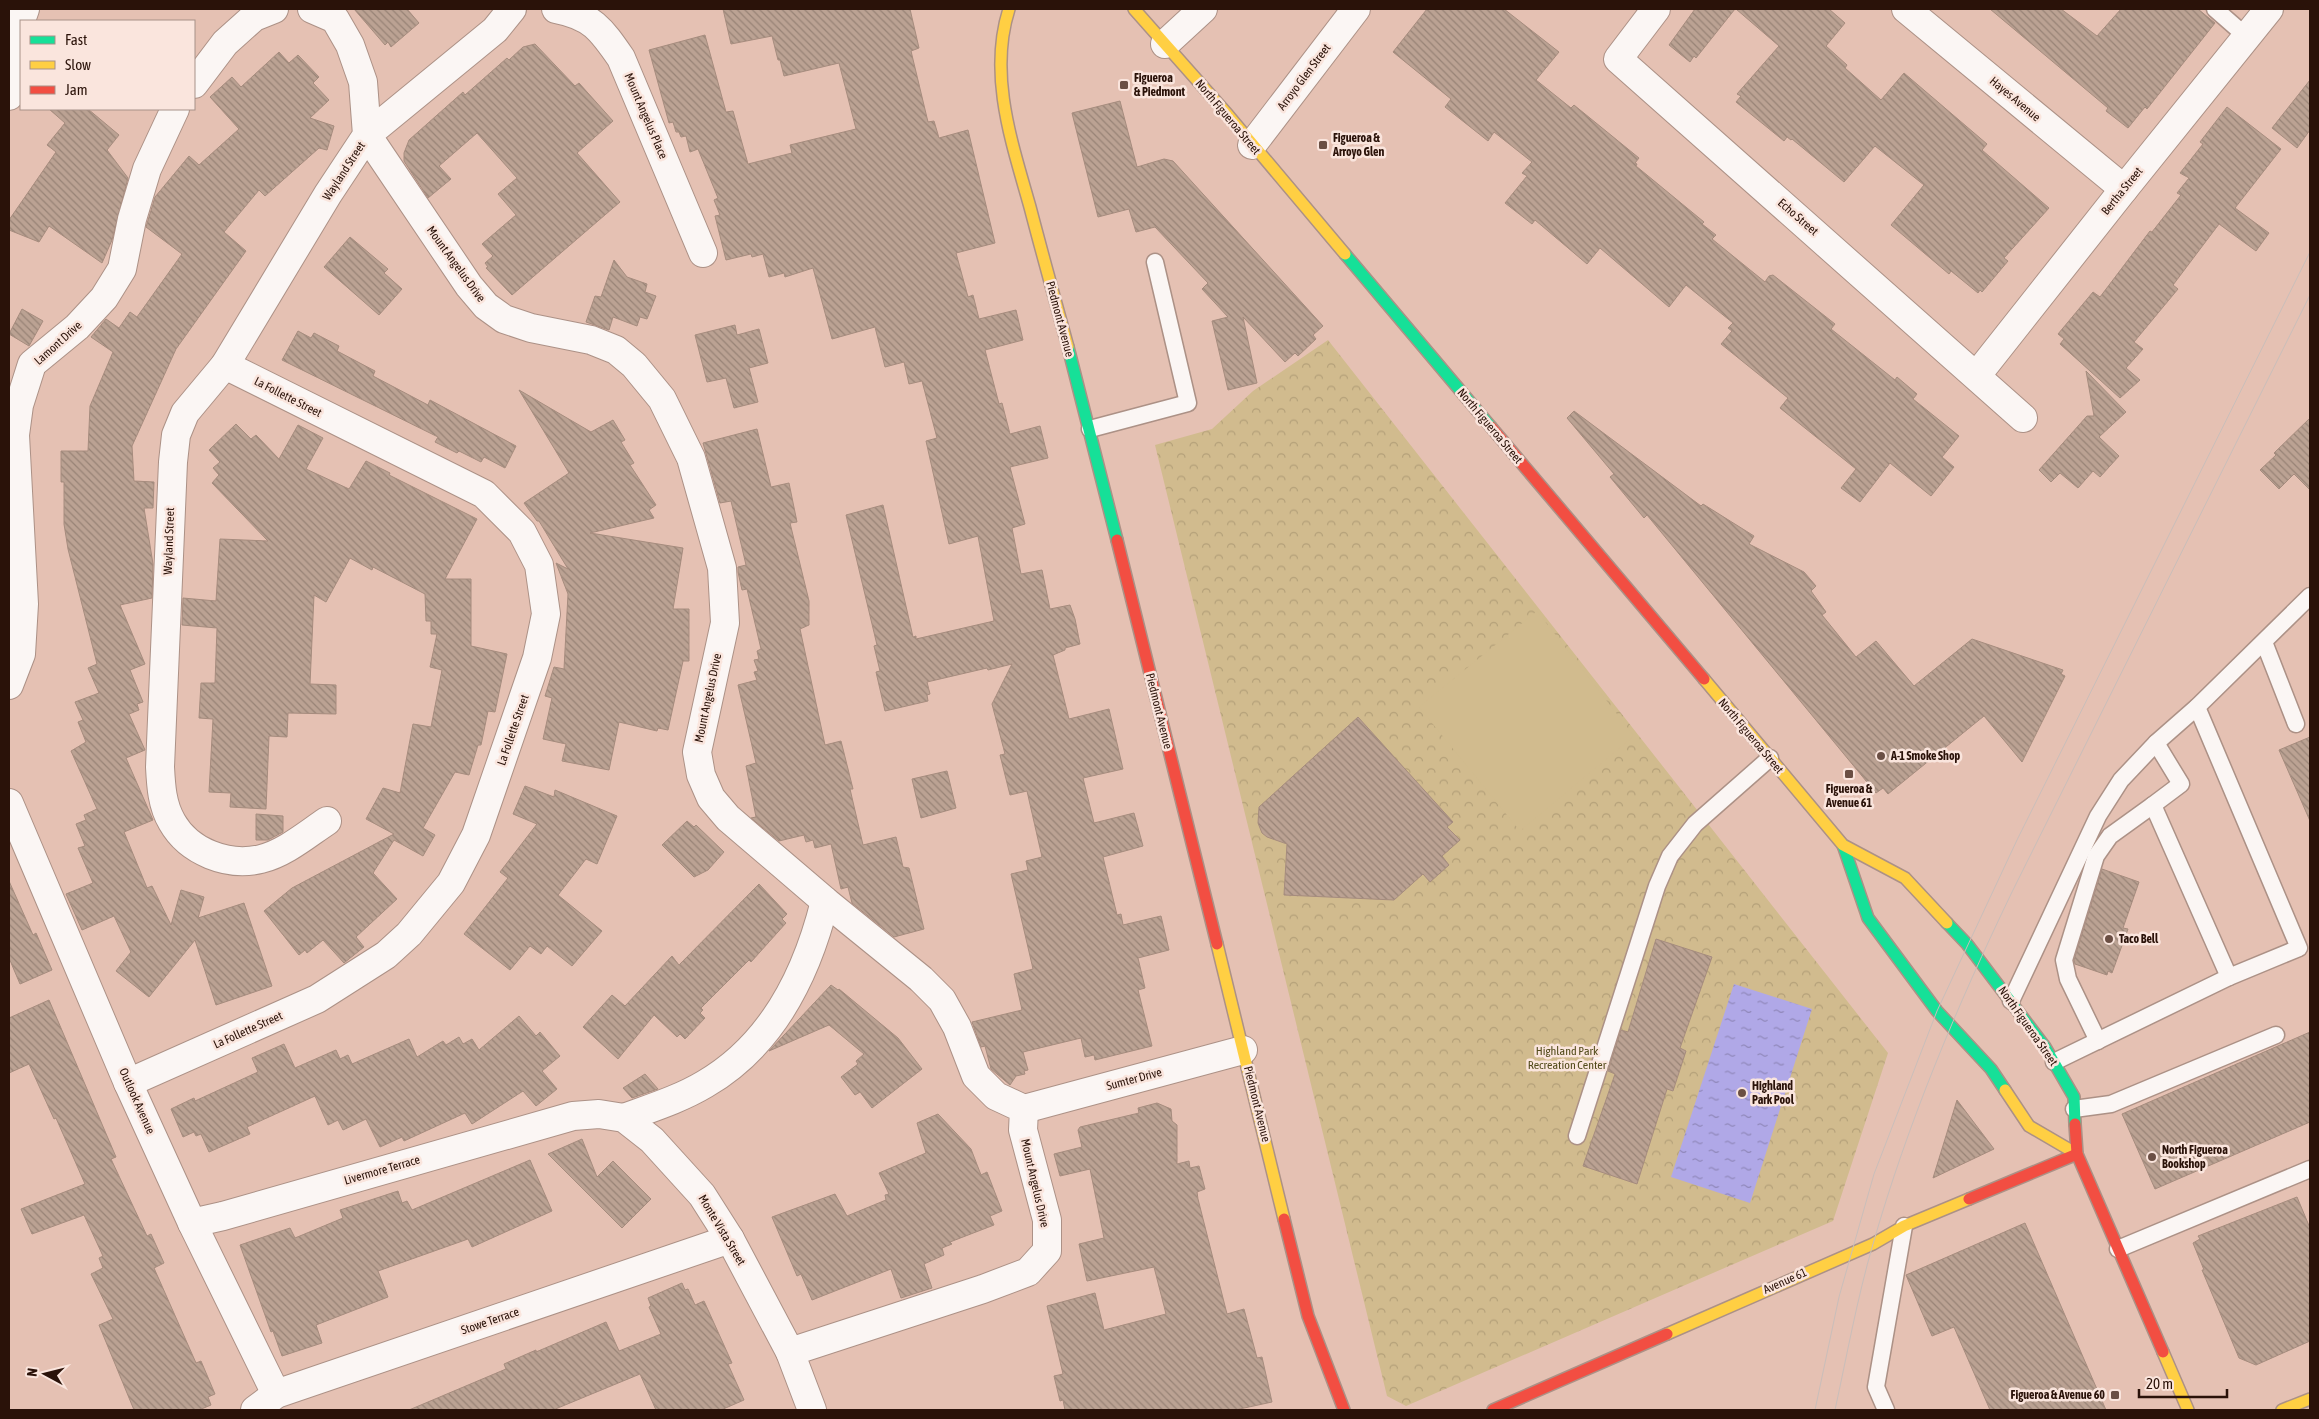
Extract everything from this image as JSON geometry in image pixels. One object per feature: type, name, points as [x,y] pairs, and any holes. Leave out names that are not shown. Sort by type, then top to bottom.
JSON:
[{"type":"main road","name":"Piedmont Avenue","points":[[1009,9],[1002,26],[1001,60],[1002,93],[1007,124],[1090,429],[1308,1316],[1344,1410]]},
{"type":"main road","name":"North Figueroa Street","points":[[1134,9],[1252,144],[1844,845],[1905,878],[1967,944],[2045,1046],[2074,1097],[2077,1154],[2188,1410]]},
{"type":"main road","name":"North Figueroa Street","points":[[1844,845],[1868,918],[1937,1011],[1991,1069],[2029,1126],[2077,1154]]},
{"type":"main road","name":"Avenue 61","points":[[1493,1410],[1873,1244],[1904,1226],[2077,1154]]},
{"type":"main road","points":[[2282,1410],[2310,1399]]},
{"type":"street","points":[[195,83],[225,43],[254,17],[274,9]]},
{"type":"street","points":[[312,9],[335,19],[350,45],[362,82],[367,135]]},
{"type":"street","points":[[367,135],[495,30],[512,9]]},
{"type":"street","name":"Mount Angelus Place","points":[[556,9],[576,13],[602,30],[621,58],[703,253]]},
{"type":"street","points":[[1165,44],[1203,9]]},
{"type":"street","name":"Arroyo Glen Street","points":[[1252,144],[1356,9]]},
{"type":"street","name":"Echo Street","points":[[1656,9],[1618,58],[1978,375],[2023,418]]},
{"type":"street","name":"Hayes Avenue","points":[[1906,9],[2124,188]]},
{"type":"street","name":"Bertha Street","points":[[1978,375],[2124,188],[2269,9]]},
{"type":"street","points":[[9,96],[20,23]]},
{"type":"street","name":"Lamont Drive","points":[[9,685],[21,654],[24,604],[15,435],[19,405],[32,364],[77,327],[104,298],[122,269],[132,219],[147,169],[175,110]]},
{"type":"street","name":"Wayland Street","points":[[327,821],[286,848],[261,859],[238,862],[215,857],[191,845],[172,823],[162,796],[160,767],[173,462],[176,435],[185,413],[225,366],[328,194],[367,135]]},
{"type":"street","name":"Mount Angelus Drive","points":[[367,135],[469,286],[486,306],[504,319],[531,328],[591,340],[616,350],[634,365],[662,399],[691,458],[722,568],[725,623],[700,729],[697,752],[701,776],[711,798],[728,818],[825,901],[921,979],[942,1000],[957,1027],[976,1076],[996,1096],[1024,1109],[1023,1130],[1046,1220],[1047,1251],[1028,1272],[983,1290],[790,1352]]},
{"type":"street","name":"La Follette Street","points":[[128,1083],[317,999],[386,955],[409,934],[451,883],[476,835],[537,658],[546,614],[539,565],[535,557],[522,532],[484,494],[225,366]]},
{"type":"street","name":"Outlook Avenue","points":[[9,802],[128,1083],[192,1222],[276,1394]]},
{"type":"street","points":[[624,1118],[705,1084],[738,1060],[770,1026],[794,990],[816,938],[825,901]]},
{"type":"street","name":"Sumter Drive","points":[[1024,1109],[1243,1050]]},
{"type":"street","name":"Monte Vista Street","points":[[573,1116],[599,1114],[624,1118],[652,1140],[702,1195],[730,1239],[790,1352],[812,1410]]},
{"type":"street","name":"Livermore Terrace","points":[[192,1222],[223,1216],[573,1116]]},
{"type":"street","name":"Stowe Terrace","points":[[255,1410],[276,1394],[730,1239]]},
{"type":"lane","points":[[2215,9],[2247,37]]},
{"type":"lane","points":[[1090,429],[1188,403],[1155,262]]},
{"type":"lane","points":[[2011,1001],[2098,816],[2121,780],[2156,743],[2197,707],[2310,596]]},
{"type":"lane","points":[[2264,642],[2296,724]]},
{"type":"lane","points":[[2054,1062],[2229,977],[2299,948],[2197,707]]},
{"type":"lane","points":[[2098,1041],[2068,979],[2064,960],[2096,856],[2110,836],[2181,784],[2156,743]]},
{"type":"lane","points":[[1578,1136],[1657,886],[1670,856],[1696,824],[1770,758]]},
{"type":"lane","points":[[2153,805],[2229,977]]},
{"type":"lane","points":[[2074,1109],[2111,1104],[2276,1035]]},
{"type":"lane","points":[[2118,1249],[2310,1168]]},
{"type":"lane","points":[[1886,1410],[1876,1387],[1904,1226]]},
{"type":"green space","name":"Highland Park Recreation Center","points":[[1328,340],[1888,1053],[1833,1221],[1406,1406],[1387,1396],[1155,445],[1212,429],[1253,391]]},
{"type":"green space","points":[[1537,611],[1634,736],[1520,831],[1419,707]]},
{"type":"water","name":"Highland Park Pool","points":[[1734,984],[1812,1009],[1750,1203],[1671,1177]]},
{"type":"building","points":[[354,9],[407,9],[419,23],[391,47],[388,42],[385,45]]},
{"type":"building","points":[[723,9],[910,9],[919,48],[911,51],[928,122],[934,121],[939,138],[968,130],[995,243],[956,253],[968,297],[973,295],[979,319],[1016,310],[1023,340],[985,350],[999,404],[1002,403],[1010,434],[1040,426],[1048,458],[1010,467],[1025,524],[1012,528],[1021,574],[1042,570],[1050,609],[1070,605],[1075,619],[1080,644],[1065,648],[1065,650],[1053,655],[1069,719],[1109,709],[1123,769],[1083,778],[1094,823],[1134,813],[1143,846],[1103,857],[1117,915],[1121,914],[1123,925],[1161,916],[1169,950],[1138,958],[1145,988],[1138,990],[1152,1046],[1095,1060],[1094,1055],[1085,1057],[1081,1038],[1023,1052],[1028,1070],[1024,1071],[1025,1074],[1016,1076],[1010,1085],[991,1069],[985,1046],[981,1047],[972,1022],[1022,1010],[1014,974],[1033,969],[1011,874],[1028,870],[1026,861],[1042,857],[1027,791],[1010,795],[1000,755],[1005,754],[992,704],[1012,664],[927,682],[930,694],[927,695],[928,701],[885,711],[876,672],[880,671],[874,646],[877,645],[846,515],[883,505],[913,637],[916,636],[916,639],[994,621],[978,536],[949,544],[926,441],[937,438],[922,381],[909,384],[904,362],[885,367],[875,327],[832,339],[813,268],[785,277],[784,273],[769,277],[763,254],[752,257],[751,254],[726,260],[715,216],[720,215],[714,200],[718,198],[698,149],[690,152],[686,136],[681,137],[679,132],[676,132],[673,122],[669,123],[649,50],[705,35],[726,112],[733,111],[748,164],[792,153],[790,145],[856,129],[839,63],[784,76],[772,36],[731,44]]},
{"type":"building","points":[[1427,9],[1504,9],[1559,52],[1536,80],[1571,108],[1574,105],[1639,158],[1635,163],[1637,164],[1636,166],[1704,222],[1702,224],[1716,235],[1712,239],[1765,282],[1769,276],[1773,275],[1835,324],[1831,329],[1895,380],[1897,377],[1917,394],[1913,399],[1959,436],[1942,457],[1954,467],[1931,496],[1890,463],[1860,502],[1841,488],[1856,469],[1780,408],[1788,398],[1721,344],[1732,331],[1728,328],[1733,323],[1686,285],[1669,307],[1600,248],[1587,264],[1535,220],[1532,224],[1505,203],[1527,176],[1522,173],[1532,162],[1494,132],[1488,141],[1445,107],[1451,99],[1393,52]]},
{"type":"building","points":[[1695,9],[1735,9],[1696,58],[1694,56],[1690,62],[1669,45]]},
{"type":"building","points":[[1736,9],[1829,9],[1845,23],[1826,46],[1847,65],[1845,68],[1881,100],[1904,73],[1987,144],[1982,150],[2049,208],[2004,258],[2008,261],[1982,292],[1980,290],[1978,293],[1951,271],[1949,274],[1891,225],[1924,185],[1875,146],[1844,182],[1792,139],[1787,137],[1784,141],[1736,102],[1741,96],[1737,94],[1779,46]]},
{"type":"building","points":[[1990,9],[2061,9],[2097,36],[2121,9],[2198,9],[2215,23],[2147,109],[2145,107],[2128,128],[2106,111],[2108,108]]},
{"type":"building","points":[[535,44],[575,86],[579,83],[613,121],[577,153],[620,202],[512,295],[486,268],[488,267],[485,263],[493,256],[482,244],[516,215],[498,194],[517,178],[477,133],[439,166],[451,179],[428,198],[404,161],[404,153],[409,140],[463,92],[465,95],[507,58],[509,60],[523,47]]},
{"type":"building","points":[[279,52],[289,63],[298,55],[319,77],[313,83],[329,100],[310,118],[334,126],[327,150],[319,148],[265,196],[259,190],[224,232],[246,251],[176,349],[132,446],[134,481],[154,482],[153,508],[144,508],[153,564],[152,598],[120,605],[145,664],[130,670],[143,702],[137,704],[139,710],[129,714],[145,750],[126,758],[153,820],[124,832],[147,888],[152,886],[171,925],[181,890],[204,897],[198,918],[244,903],[272,986],[216,1005],[195,940],[149,997],[116,971],[131,952],[114,916],[82,930],[66,894],[93,883],[78,848],[85,846],[76,824],[86,820],[84,815],[97,809],[71,751],[86,742],[78,722],[83,720],[75,702],[99,693],[88,668],[97,664],[68,549],[64,524],[64,482],[61,482],[61,451],[88,451],[90,406],[113,352],[91,337],[106,319],[119,328],[130,312],[137,317],[182,254],[146,227],[155,197],[189,156],[199,165],[239,129],[210,97],[232,77],[241,87]]},
{"type":"building","points":[[2310,80],[2310,130],[2297,148],[2272,128]]},
{"type":"building","points":[[1120,101],[1137,167],[1164,159],[1173,161],[1323,326],[1313,335],[1316,339],[1298,356],[1295,353],[1285,362],[1243,317],[1257,383],[1228,390],[1212,321],[1228,317],[1202,289],[1208,283],[1155,227],[1136,232],[1129,209],[1098,217],[1072,113]]},
{"type":"building","points":[[2227,107],[2281,149],[2235,208],[2269,233],[2256,251],[2219,224],[2173,285],[2178,289],[2134,342],[2143,349],[2126,368],[2140,380],[2120,398],[2060,344],[2064,339],[2058,334],[2093,292],[2100,297],[2150,231],[2152,232],[2181,195],[2177,193],[2189,178],[2180,173],[2203,144],[2200,142]]},
{"type":"building","points":[[50,110],[89,110],[119,135],[107,150],[128,178],[112,240],[102,263],[49,226],[39,242],[9,230],[9,220],[56,152],[47,145],[65,123]]},
{"type":"building","points":[[350,237],[388,269],[384,273],[402,289],[379,315],[324,267]]},
{"type":"building","points":[[614,260],[627,277],[647,284],[645,292],[656,296],[647,319],[640,317],[637,326],[613,317],[609,330],[586,322],[595,296],[601,297]]},
{"type":"building","points":[[22,309],[43,321],[29,346],[9,334]]},
{"type":"building","points":[[735,325],[737,335],[759,329],[768,363],[749,368],[758,402],[734,408],[726,378],[707,382],[695,335]]},
{"type":"building","points":[[298,331],[311,338],[314,333],[339,346],[337,351],[375,371],[373,376],[428,405],[430,400],[516,446],[505,468],[484,457],[481,462],[459,451],[457,453],[435,442],[438,437],[282,360]]},
{"type":"building","points":[[2086,371],[2126,412],[2099,437],[2119,456],[2100,477],[2093,471],[2078,488],[2060,473],[2051,482],[2039,470],[2087,416],[2094,416]]},
{"type":"building","points":[[519,390],[591,432],[613,420],[625,440],[621,442],[634,463],[630,465],[656,505],[649,510],[654,518],[590,533],[683,548],[673,609],[689,609],[689,661],[683,661],[668,730],[658,728],[657,731],[619,722],[609,770],[562,761],[566,744],[543,739],[552,698],[545,696],[554,667],[564,669],[568,594],[556,563],[568,569],[539,521],[537,521],[524,503],[569,473]]},
{"type":"building","points":[[1574,411],[1701,506],[1703,504],[1754,536],[1749,544],[1804,572],[1816,586],[1811,591],[1826,612],[1822,615],[1856,657],[1876,641],[1914,686],[1972,639],[2063,670],[2061,674],[2065,676],[2022,762],[1984,716],[1888,794],[1883,788],[1876,793],[1647,515],[1644,518],[1610,477],[1614,474],[1567,418]]},
{"type":"building","points":[[2310,418],[2310,490],[2294,474],[2279,489],[2260,470],[2276,455],[2274,453]]},
{"type":"building","points":[[236,424],[251,439],[256,435],[279,459],[298,425],[323,438],[306,469],[349,489],[366,461],[390,473],[389,475],[477,519],[445,579],[471,579],[471,646],[507,654],[495,712],[488,711],[481,745],[478,745],[469,775],[455,772],[423,828],[435,835],[423,856],[394,840],[373,873],[397,899],[356,937],[364,947],[344,963],[323,940],[307,953],[305,950],[299,955],[264,911],[292,888],[394,834],[366,819],[383,788],[400,793],[413,724],[431,727],[442,670],[430,667],[437,634],[431,634],[431,621],[426,621],[425,594],[373,567],[372,570],[350,558],[326,602],[314,595],[310,684],[336,685],[336,714],[288,713],[287,737],[269,736],[266,809],[230,807],[231,793],[209,792],[213,719],[199,718],[201,683],[215,683],[217,628],[182,625],[183,598],[216,601],[220,539],[268,541],[212,483],[219,475],[213,468],[220,462],[209,450]]},
{"type":"building","points":[[757,429],[771,487],[789,483],[797,522],[790,523],[809,601],[809,625],[800,629],[825,745],[841,741],[853,789],[850,789],[863,845],[896,837],[903,867],[909,868],[924,929],[894,937],[852,903],[848,887],[841,889],[831,844],[815,848],[813,840],[806,842],[804,835],[779,841],[751,818],[756,817],[746,766],[756,763],[738,685],[757,680],[754,672],[758,671],[754,660],[759,659],[757,651],[761,649],[747,589],[742,590],[738,572],[738,567],[746,565],[731,501],[720,503],[703,443]]},
{"type":"building","points":[[1358,717],[1453,822],[1447,827],[1460,840],[1442,856],[1449,865],[1430,882],[1423,874],[1394,900],[1284,895],[1287,844],[1267,837],[1262,833],[1258,823],[1259,807]]},
{"type":"building","points":[[2310,737],[2310,821],[2279,750]]},
{"type":"building","points":[[947,771],[956,808],[921,818],[912,779]]},
{"type":"building","points":[[525,786],[554,797],[555,790],[617,816],[597,864],[586,859],[558,895],[602,931],[572,966],[547,946],[541,954],[530,946],[510,970],[464,934],[508,878],[500,872],[537,824],[513,814]]},
{"type":"building","points":[[256,814],[283,816],[283,832],[268,840],[256,840]]},
{"type":"building","points":[[687,821],[694,827],[696,825],[724,852],[708,870],[694,877],[662,845]]},
{"type":"building","points":[[2102,869],[2139,882],[2123,928],[2128,929],[2112,973],[2108,971],[2107,975],[2075,964],[2074,960]]},
{"type":"building","points":[[9,881],[33,935],[36,933],[52,970],[20,984],[9,958]]},
{"type":"building","points":[[759,884],[787,914],[782,919],[786,923],[751,962],[749,960],[701,1008],[703,1010],[700,1013],[705,1018],[685,1039],[680,1034],[677,1037],[654,1015],[618,1059],[583,1027],[612,995],[625,1006],[672,956],[679,965]]},
{"type":"building","points":[[1656,939],[1712,957],[1680,1048],[1686,1051],[1673,1091],[1667,1089],[1637,1184],[1583,1166],[1615,1074],[1608,1071],[1621,1030],[1628,1032]]},
{"type":"building","points":[[831,985],[839,989],[898,1038],[922,1069],[872,1108],[860,1092],[855,1095],[841,1077],[858,1064],[856,1061],[864,1054],[829,1025],[769,1051]]},
{"type":"building","points":[[49,1000],[116,1157],[111,1159],[147,1236],[151,1234],[164,1263],[154,1268],[196,1363],[201,1361],[215,1394],[208,1397],[211,1405],[199,1410],[134,1410],[99,1325],[113,1319],[91,1274],[103,1268],[99,1258],[103,1256],[84,1215],[32,1234],[21,1209],[85,1184],[56,1118],[54,1119],[29,1064],[9,1073],[9,1018]]},
{"type":"building","points":[[519,1016],[536,1036],[540,1032],[560,1056],[542,1071],[557,1089],[536,1106],[523,1091],[472,1124],[465,1113],[404,1141],[402,1137],[380,1147],[366,1119],[343,1130],[338,1120],[328,1125],[315,1096],[247,1127],[250,1134],[209,1152],[201,1134],[196,1136],[194,1132],[183,1137],[171,1109],[194,1098],[195,1101],[258,1072],[252,1058],[284,1044],[295,1068],[336,1050],[340,1059],[348,1055],[352,1064],[409,1039],[417,1057],[443,1041],[446,1045],[459,1037],[463,1044],[472,1039],[479,1050]]},
{"type":"building","points":[[2310,1032],[2310,1122],[2155,1189],[2122,1114]]},
{"type":"building","points":[[645,1074],[658,1089],[632,1098],[623,1088]]},
{"type":"building","points":[[1957,1100],[1994,1149],[1933,1178]]},
{"type":"building","points":[[1157,1103],[1171,1109],[1172,1121],[1177,1125],[1177,1164],[1189,1161],[1190,1168],[1199,1166],[1205,1189],[1197,1192],[1198,1199],[1227,1314],[1244,1309],[1257,1358],[1262,1357],[1272,1402],[1235,1410],[1065,1410],[1063,1400],[1060,1401],[1054,1376],[1063,1374],[1047,1306],[1095,1293],[1104,1330],[1166,1314],[1154,1267],[1087,1281],[1079,1244],[1104,1238],[1090,1169],[1060,1176],[1054,1154],[1082,1147],[1078,1130],[1080,1127],[1139,1113],[1138,1108]]},
{"type":"building","points":[[938,1114],[971,1149],[981,1175],[987,1172],[1002,1211],[990,1216],[994,1225],[950,1242],[952,1244],[942,1248],[944,1255],[924,1264],[932,1288],[901,1298],[891,1269],[812,1300],[801,1274],[797,1276],[772,1217],[835,1194],[847,1216],[886,1200],[885,1195],[889,1194],[879,1173],[926,1153],[917,1123]]},
{"type":"building","points":[[582,1139],[597,1177],[613,1161],[651,1199],[622,1228],[548,1154]]},
{"type":"building","points":[[530,1160],[552,1211],[472,1247],[468,1239],[378,1271],[388,1297],[316,1325],[322,1343],[282,1356],[273,1331],[271,1332],[240,1245],[290,1228],[295,1238],[343,1218],[340,1210],[398,1191],[402,1203],[407,1201],[412,1210]]},
{"type":"building","points":[[2297,1197],[2310,1228],[2310,1341],[2256,1365],[2239,1358],[2202,1270],[2204,1270],[2193,1243],[2200,1239],[2198,1236]]},
{"type":"building","points":[[2025,1223],[2106,1410],[1990,1410],[1954,1327],[1932,1336],[1906,1275]]},
{"type":"building","points":[[682,1283],[685,1290],[688,1289],[695,1305],[704,1301],[732,1363],[728,1364],[744,1400],[721,1410],[656,1410],[640,1374],[553,1410],[409,1410],[506,1369],[504,1364],[606,1322],[619,1351],[661,1334],[649,1307],[651,1306],[648,1298]]},
{"type":"tram line","points":[[1815,1410],[1839,1297],[1874,1174],[1937,1011],[2017,840],[2310,252]]},
{"type":"tram line","points":[[1835,1410],[1852,1327],[1873,1244],[1918,1109],[1953,1021],[2012,892],[2310,295]]},
{"type":"traffic: fast","points":[[1345,254],[1491,427]]},
{"type":"traffic: fast","points":[[1068,347],[1117,540]]},
{"type":"traffic: fast","points":[[1843,845],[1868,918],[1937,1011],[1991,1069],[2005,1090]]},
{"type":"traffic: fast","points":[[1947,923],[1967,944],[2045,1047],[2074,1097],[2075,1124]]},
{"type":"traffic: slow","points":[[1009,9],[1003,34],[1001,59],[1005,109],[1016,158],[1068,347]]},
{"type":"traffic: slow","points":[[1134,9],[1228,115],[1345,254]]},
{"type":"traffic: slow","points":[[1704,679],[1843,845],[1905,878],[1947,923]]},
{"type":"traffic: slow","points":[[1217,944],[1284,1219]]},
{"type":"traffic: slow","points":[[2005,1090],[2029,1126],[2077,1154]]},
{"type":"traffic: slow","points":[[1667,1334],[1873,1244],[1904,1226],[1969,1199]]},
{"type":"traffic: slow","points":[[2163,1352],[2188,1410]]},
{"type":"traffic: slow","points":[[2282,1410],[2310,1399]]},
{"type":"traffic: jam","points":[[1491,427],[1704,679]]},
{"type":"traffic: jam","points":[[1117,540],[1217,944]]},
{"type":"traffic: jam","points":[[2075,1124],[2077,1154],[2163,1352]]},
{"type":"traffic: jam","points":[[1969,1199],[2077,1154]]},
{"type":"traffic: jam","points":[[1284,1219],[1308,1316],[1344,1410]]},
{"type":"traffic: jam","points":[[1493,1410],[1667,1334]]},
{"type":"place","name":"Figueroa & Piedmont","points":[[1124,85]]},
{"type":"place","name":"Figueroa & Arroyo Glen","points":[[1323,145]]},
{"type":"place","name":"A-1 Smoke Shop","points":[[1881,756]]},
{"type":"place","name":"Figueroa & Avenue 61","points":[[1849,774]]},
{"type":"place","name":"Taco Bell","points":[[2109,939]]},
{"type":"place","name":"Highland Park Pool","points":[[1742,1093]]},
{"type":"place","name":"North Figueroa Bookshop","points":[[2152,1157]]},
{"type":"place","name":"Figueroa & Avenue 60","points":[[2115,1395]]}]
